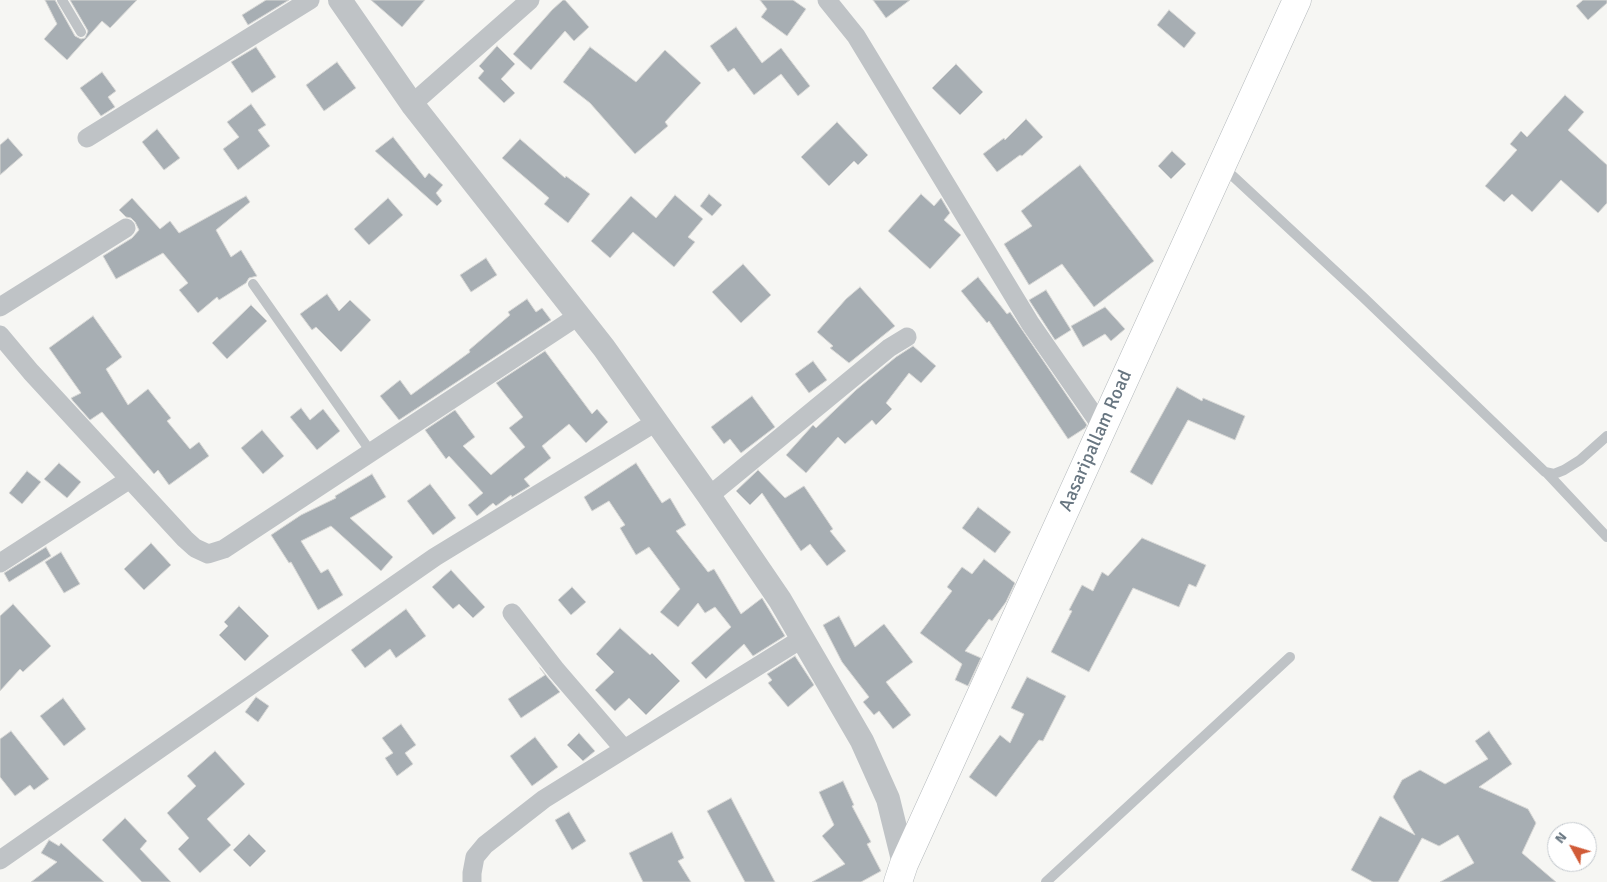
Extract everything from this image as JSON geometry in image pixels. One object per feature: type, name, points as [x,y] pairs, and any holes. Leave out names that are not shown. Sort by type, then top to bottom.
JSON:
[{"type":"main road","name":"Aasaripallam Road","points":[[901,873],[1297,0]]},
{"type":"street","points":[[86,138],[310,0]]},
{"type":"street","points":[[340,0],[412,104],[604,348],[780,600],[866,750],[888,800],[901,873]]},
{"type":"street","points":[[412,104],[530,0]]},
{"type":"street","points":[[828,0],[856,36],[1030,323],[1102,427]]},
{"type":"street","points":[[0,307],[126,228]]},
{"type":"street","points":[[0,335],[31,372],[195,548],[208,554],[224,549],[578,316]]},
{"type":"street","points":[[709,496],[889,348],[907,337]]},
{"type":"street","points":[[0,860],[435,556],[656,422]]},
{"type":"street","points":[[0,563],[130,479]]},
{"type":"street","points":[[512,612],[556,670],[624,749]]},
{"type":"street","points":[[472,882],[475,857],[485,845],[544,799],[803,638]]},
{"type":"lane","points":[[62,0],[81,32]]},
{"type":"lane","points":[[1222,166],[1545,472],[1607,537]]},
{"type":"lane","points":[[253,284],[371,452]]},
{"type":"lane","points":[[1545,472],[1554,474],[1564,470],[1580,460],[1607,436]]},
{"type":"lane","points":[[1046,882],[1290,657]]},
{"type":"building","points":[[45,0],[55,0],[75,36],[81,39],[85,38],[88,31],[70,0],[137,0],[110,28],[102,21],[67,60],[44,39],[57,24]]},
{"type":"building","points":[[266,0],[289,0],[248,25],[242,15]]},
{"type":"building","points":[[371,0],[425,0],[402,27]]},
{"type":"building","points":[[563,0],[589,27],[574,41],[565,31],[531,70],[513,54]]},
{"type":"building","points":[[760,0],[793,0],[806,9],[787,36],[761,17],[767,9]]},
{"type":"building","points":[[873,0],[910,0],[886,18]]},
{"type":"building","points":[[1583,0],[1607,0],[1607,3],[1588,20],[1576,6]]},
{"type":"building","points":[[1169,10],[1196,33],[1184,48],[1157,25]]},
{"type":"building","points":[[736,27],[762,63],[781,48],[810,86],[798,96],[781,74],[754,95],[734,68],[728,72],[710,46]]},
{"type":"building","points":[[497,46],[515,64],[501,79],[515,93],[504,103],[478,78],[484,71],[479,66]]},
{"type":"building","points":[[256,47],[276,77],[252,93],[231,62]]},
{"type":"building","points":[[590,47],[636,82],[665,50],[701,83],[665,122],[668,126],[635,154],[590,103],[563,82]]},
{"type":"building","points":[[337,62],[356,88],[324,111],[306,85]]},
{"type":"building","points":[[956,64],[983,92],[960,115],[932,88]]},
{"type":"building","points":[[102,72],[116,91],[108,97],[115,107],[101,116],[80,88]]},
{"type":"building","points":[[1565,95],[1584,112],[1568,130],[1607,165],[1607,203],[1598,213],[1561,180],[1532,212],[1512,194],[1504,202],[1485,186],[1517,150],[1510,144],[1521,131],[1527,137]]},
{"type":"building","points":[[251,104],[266,125],[258,130],[270,146],[238,170],[223,149],[239,137],[227,122]]},
{"type":"building","points":[[1026,119],[1043,137],[1022,156],[1020,155],[997,172],[983,154],[1004,138],[1005,140]]},
{"type":"building","points":[[837,122],[868,155],[858,165],[854,161],[829,186],[801,157]]},
{"type":"building","points":[[157,129],[180,158],[164,170],[142,142]]},
{"type":"building","points":[[393,137],[425,178],[429,173],[443,185],[436,193],[442,201],[437,206],[375,151]]},
{"type":"building","points":[[8,138],[23,155],[0,175],[0,145]]},
{"type":"building","points":[[520,139],[565,178],[566,176],[590,194],[568,223],[544,204],[549,198],[502,158]]},
{"type":"building","points":[[1172,151],[1186,164],[1171,179],[1158,166]]},
{"type":"building","points":[[1080,165],[1154,261],[1094,307],[1062,264],[1029,285],[1004,244],[1032,226],[1021,211]]},
{"type":"building","points":[[709,194],[722,205],[712,216],[700,206]]},
{"type":"building","points":[[921,194],[934,206],[941,198],[950,213],[944,220],[961,235],[930,269],[888,231]]},
{"type":"building","points":[[675,195],[703,219],[688,237],[695,242],[674,267],[633,232],[610,258],[591,241],[631,196],[656,218]]},
{"type":"building","points":[[246,196],[250,202],[216,230],[231,257],[241,250],[257,276],[249,278],[246,283],[219,300],[217,297],[198,313],[179,290],[188,283],[163,253],[116,279],[103,256],[132,238],[139,230],[131,218],[126,217],[119,210],[132,198],[160,229],[170,221],[179,233]]},
{"type":"building","points":[[388,198],[403,215],[369,245],[354,229]]},
{"type":"building","points":[[486,258],[497,275],[471,292],[460,275]]},
{"type":"building","points":[[743,264],[771,295],[741,323],[712,292]]},
{"type":"building","points":[[978,277],[1007,314],[1010,312],[1087,425],[1068,439],[989,321],[987,323],[961,291]]},
{"type":"building","points":[[860,287],[895,326],[849,363],[830,348],[833,346],[817,332],[846,299]]},
{"type":"building","points":[[1046,290],[1071,330],[1055,340],[1029,300]]},
{"type":"building","points":[[327,294],[339,311],[350,300],[371,320],[341,352],[316,327],[312,330],[300,314]]},
{"type":"building","points":[[527,299],[536,312],[542,308],[551,320],[399,420],[380,396],[400,380],[411,395],[470,352],[469,350],[510,315],[508,312]]},
{"type":"building","points":[[251,305],[267,321],[227,359],[212,343]]},
{"type":"building","points":[[1105,307],[1125,329],[1111,341],[1105,334],[1083,347],[1071,326]]},
{"type":"building","points":[[93,316],[122,357],[106,369],[128,405],[148,389],[171,418],[167,421],[190,449],[199,442],[209,456],[169,485],[158,470],[154,474],[102,412],[90,420],[71,398],[81,393],[49,348]]},
{"type":"building","points":[[913,346],[936,366],[921,383],[909,373],[886,403],[892,409],[876,425],[872,420],[845,444],[838,437],[806,473],[786,455],[813,425],[816,428],[856,390],[896,357]]},
{"type":"building","points":[[545,351],[592,414],[597,409],[608,422],[586,443],[569,424],[542,446],[551,458],[524,479],[530,486],[512,497],[511,495],[496,506],[493,503],[477,516],[468,505],[483,493],[449,456],[446,459],[425,430],[455,410],[475,437],[463,446],[491,475],[525,447],[509,428],[523,417],[496,383]]},
{"type":"building","points":[[813,361],[827,380],[809,393],[795,374]]},
{"type":"building","points":[[1177,387],[1202,401],[1203,398],[1245,416],[1235,440],[1188,420],[1152,485],[1130,472]]},
{"type":"building","points":[[752,396],[775,427],[741,453],[730,439],[724,444],[711,427]]},
{"type":"building","points":[[301,408],[310,420],[323,409],[340,431],[317,450],[290,417]]},
{"type":"building","points":[[262,430],[284,456],[263,474],[241,448]]},
{"type":"building","points":[[59,463],[81,482],[67,498],[44,479]]},
{"type":"building","points":[[636,463],[662,503],[670,498],[686,525],[676,531],[708,572],[714,569],[741,614],[762,598],[785,636],[753,656],[744,644],[706,679],[691,663],[731,627],[715,607],[705,613],[698,603],[678,627],[660,612],[680,589],[649,547],[636,555],[620,528],[625,525],[609,501],[592,511],[584,497]]},
{"type":"building","points":[[758,470],[785,498],[804,486],[833,529],[830,531],[846,551],[827,566],[810,544],[801,551],[762,493],[750,505],[736,491]]},
{"type":"building","points":[[27,471],[41,482],[22,504],[9,493]]},
{"type":"building","points":[[372,474],[386,497],[350,518],[393,557],[381,571],[331,526],[301,541],[321,573],[328,569],[343,595],[318,610],[291,562],[289,563],[271,535],[301,515],[336,498],[335,496]]},
{"type":"building","points":[[430,484],[456,518],[433,535],[407,501]]},
{"type":"building","points":[[978,507],[1011,532],[995,553],[962,528]]},
{"type":"building","points":[[1142,538],[1206,565],[1196,587],[1189,584],[1179,607],[1133,588],[1089,672],[1051,652],[1072,611],[1069,610],[1082,585],[1093,591],[1102,572],[1108,576]]},
{"type":"building","points":[[151,543],[171,565],[144,590],[124,569]]},
{"type":"building","points":[[46,547],[51,556],[9,582],[4,573]]},
{"type":"building","points":[[61,552],[80,584],[64,593],[45,562]]},
{"type":"building","points":[[984,559],[1015,583],[1006,602],[992,621],[989,619],[965,651],[981,658],[968,686],[955,680],[962,664],[920,633],[952,591],[947,587],[962,567],[972,574]]},
{"type":"building","points":[[451,570],[485,607],[473,618],[459,604],[453,609],[432,587]]},
{"type":"building","points":[[572,587],[586,602],[571,615],[558,600]]},
{"type":"building","points":[[13,604],[51,646],[23,672],[20,669],[0,691],[0,616]]},
{"type":"building","points":[[239,606],[269,636],[245,661],[219,635],[228,626],[224,622]]},
{"type":"building","points":[[406,609],[426,636],[396,658],[390,649],[365,668],[351,650]]},
{"type":"building","points":[[839,616],[855,647],[884,624],[913,662],[886,682],[911,715],[893,729],[879,711],[874,715],[863,702],[869,697],[842,662],[823,625]]},
{"type":"building","points":[[620,628],[650,655],[652,653],[680,681],[646,715],[629,698],[615,711],[595,690],[614,672],[596,654]]},
{"type":"building","points":[[795,656],[814,685],[788,707],[768,683],[772,680],[767,674]]},
{"type":"building","points":[[540,668],[560,692],[521,718],[508,699],[545,675]]},
{"type":"building","points":[[1027,677],[1066,696],[1043,741],[1039,740],[996,797],[969,777],[1000,735],[1010,743],[1024,714],[1011,708]]},
{"type":"building","points":[[256,697],[269,706],[258,722],[245,712]]},
{"type":"building","points":[[63,698],[86,729],[64,746],[40,716]]},
{"type":"building","points":[[401,724],[416,745],[405,753],[413,764],[397,776],[385,758],[393,753],[382,738]]},
{"type":"building","points":[[11,731],[49,779],[34,790],[30,785],[15,796],[0,777],[0,739]]},
{"type":"building","points":[[1489,731],[1512,764],[1479,787],[1528,809],[1536,823],[1522,853],[1556,882],[1440,882],[1474,863],[1458,835],[1439,846],[1422,838],[1398,882],[1373,882],[1351,870],[1380,816],[1415,835],[1393,797],[1402,780],[1420,770],[1445,784],[1488,759],[1475,741]]},
{"type":"building","points":[[579,733],[595,751],[583,761],[567,745]]},
{"type":"building","points":[[535,737],[558,767],[532,786],[510,756]]},
{"type":"building","points":[[215,751],[245,784],[207,819],[231,845],[200,873],[178,849],[189,838],[167,813],[196,786],[187,776]]},
{"type":"building","points":[[843,781],[854,805],[852,806],[871,842],[867,844],[881,871],[861,882],[812,882],[845,864],[822,836],[834,825],[819,792]]},
{"type":"building","points":[[731,798],[775,882],[745,882],[707,811]]},
{"type":"building","points":[[569,812],[586,841],[572,850],[555,820]]},
{"type":"building","points":[[125,818],[147,841],[140,849],[171,882],[142,882],[102,840]]},
{"type":"building","points":[[672,832],[684,858],[678,861],[691,882],[643,882],[629,853]]},
{"type":"building","points":[[249,834],[266,851],[250,867],[233,850]]},
{"type":"building","points":[[49,840],[59,846],[61,843],[104,882],[31,882],[57,862],[41,853]]}]
